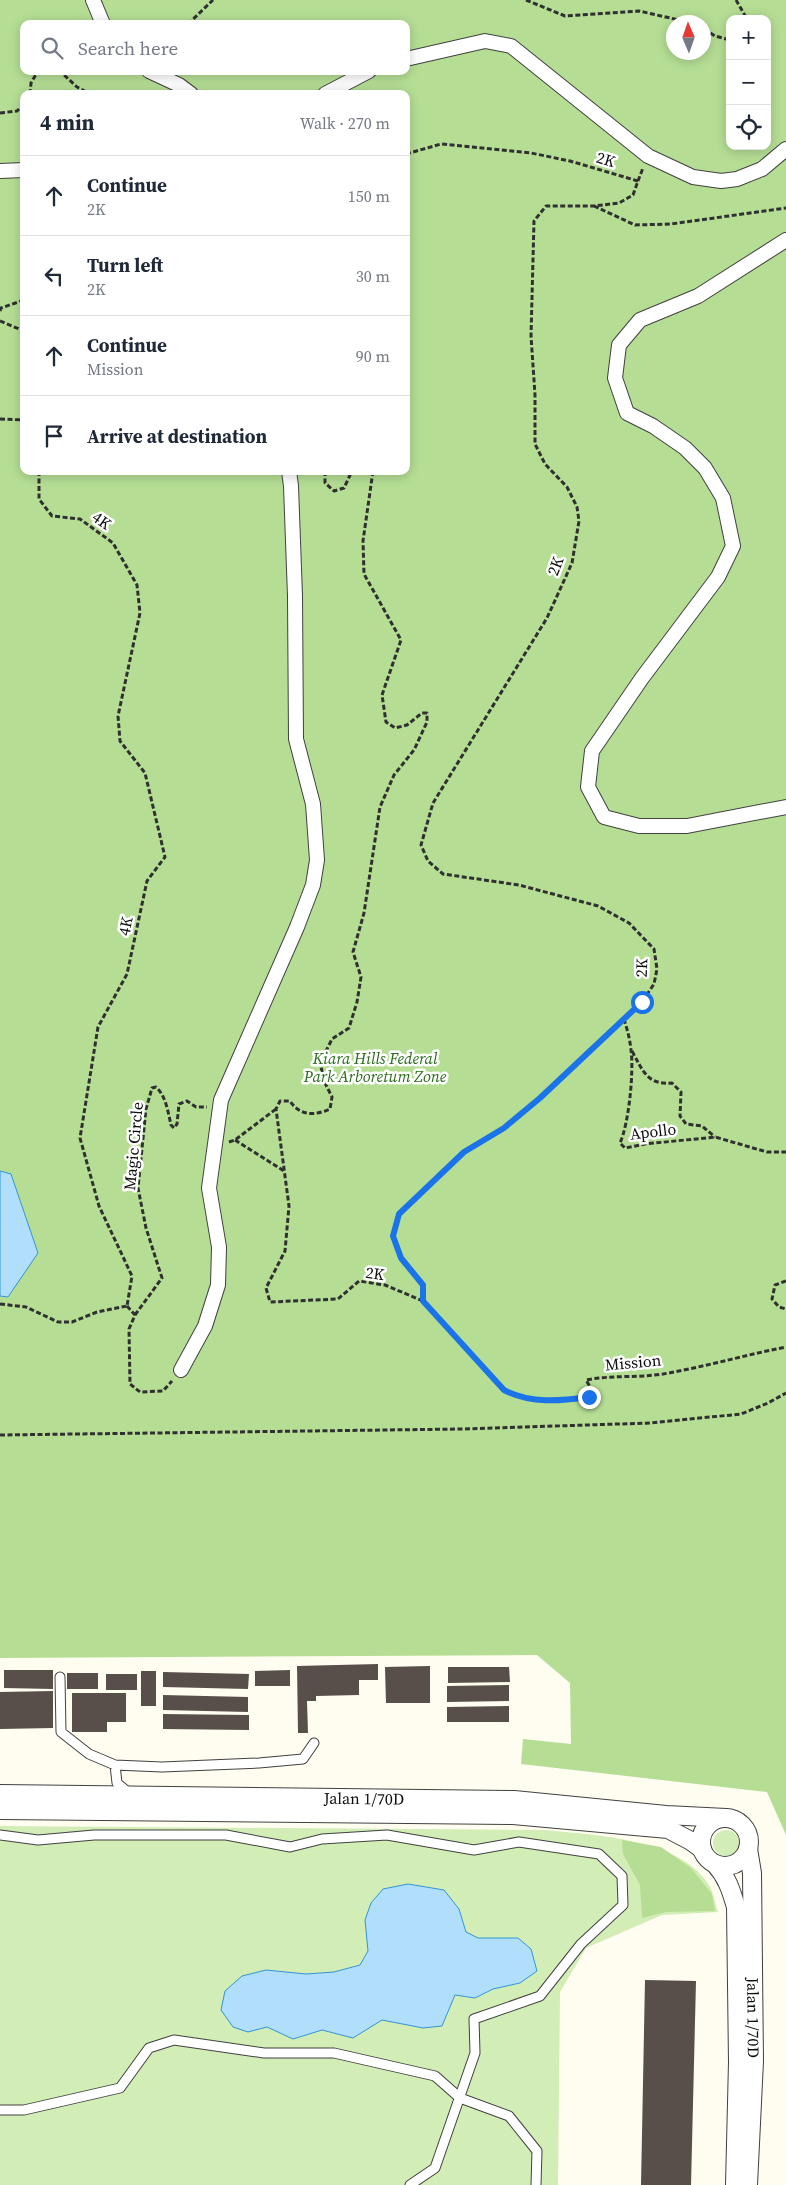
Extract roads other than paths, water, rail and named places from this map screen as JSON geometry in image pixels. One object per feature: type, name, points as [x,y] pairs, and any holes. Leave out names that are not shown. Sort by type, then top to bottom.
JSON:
[{"type":"street","points":[[93,0],[100,20]]},
{"type":"street","points":[[410,58],[485,41],[511,46],[648,156],[693,177],[721,181],[738,179],[762,169],[786,149]]},
{"type":"street","points":[[158,75],[186,90]]},
{"type":"street","points":[[333,90],[361,75]]},
{"type":"street","points":[[0,171],[20,170]]},
{"type":"street","points":[[786,240],[698,296],[640,320],[619,345],[615,378],[627,413],[653,426],[685,448],[705,468],[723,498],[733,546],[718,577],[642,678],[592,751],[588,787],[604,818],[639,826],[687,826],[786,807]]},
{"type":"street","points":[[181,1370],[205,1326],[218,1285],[219,1247],[209,1188],[221,1100],[297,926],[313,885],[317,860],[314,804],[296,739],[295,596],[291,486],[289,475]]},
{"type":"street","name":"Jalan 1/70D","points":[[0,1794],[131,1802],[513,1815],[668,1829],[702,1849]]},
{"type":"street","name":"Jalan 1/70D","points":[[0,1810],[131,1802],[514,1800],[666,1815],[726,1818]]},
{"type":"street","points":[[726,1818],[734,1820],[746,1831],[749,1839],[748,1849],[743,1858],[725,1866],[715,1864],[707,1858],[702,1849],[701,1840],[704,1830],[710,1823],[726,1818]]},
{"type":"street","name":"Jalan 1/70D","points":[[748,1849],[752,1873],[754,2060],[748,2185]]},
{"type":"street","name":"Jalan 1/70D","points":[[715,1864],[724,1874],[731,1888],[736,1907],[738,2062],[735,2185]]},
{"type":"lane","points":[[60,1677],[61,1732],[89,1754],[115,1765],[162,1767],[260,1763],[303,1759],[314,1743]]},
{"type":"lane","points":[[115,1765],[117,1783],[131,1802]]},
{"type":"lane","points":[[0,1835],[38,1840],[94,1835],[226,1835],[290,1846],[322,1839],[387,1835],[474,1850],[519,1842],[599,1854],[622,1876],[623,1905],[581,1944],[540,1996],[474,2019],[475,2053],[435,2168],[410,2185]]},
{"type":"lane","points":[[0,2110],[24,2110],[120,2088],[149,2048],[174,2040],[264,2053],[334,2053],[435,2076],[460,2098],[509,2116],[537,2151],[536,2185]]},
{"type":"water","points":[[0,1171],[11,1174],[38,1253],[8,1297],[0,1296]]},
{"type":"water","points":[[408,1884],[444,1890],[459,1909],[466,1932],[478,1938],[518,1938],[531,1949],[537,1971],[520,1983],[493,1989],[475,1998],[455,1995],[442,2026],[423,2028],[382,2020],[353,2038],[322,2030],[293,2039],[267,2027],[248,2032],[233,2027],[221,2010],[225,1991],[242,1976],[266,1970],[306,1974],[334,1972],[360,1965],[368,1951],[365,1920],[371,1903],[383,1889]]},
{"type":"park label","name":"Kiara Hills Federal Park Arboretum Zone","points":[[375,1067]]}]
